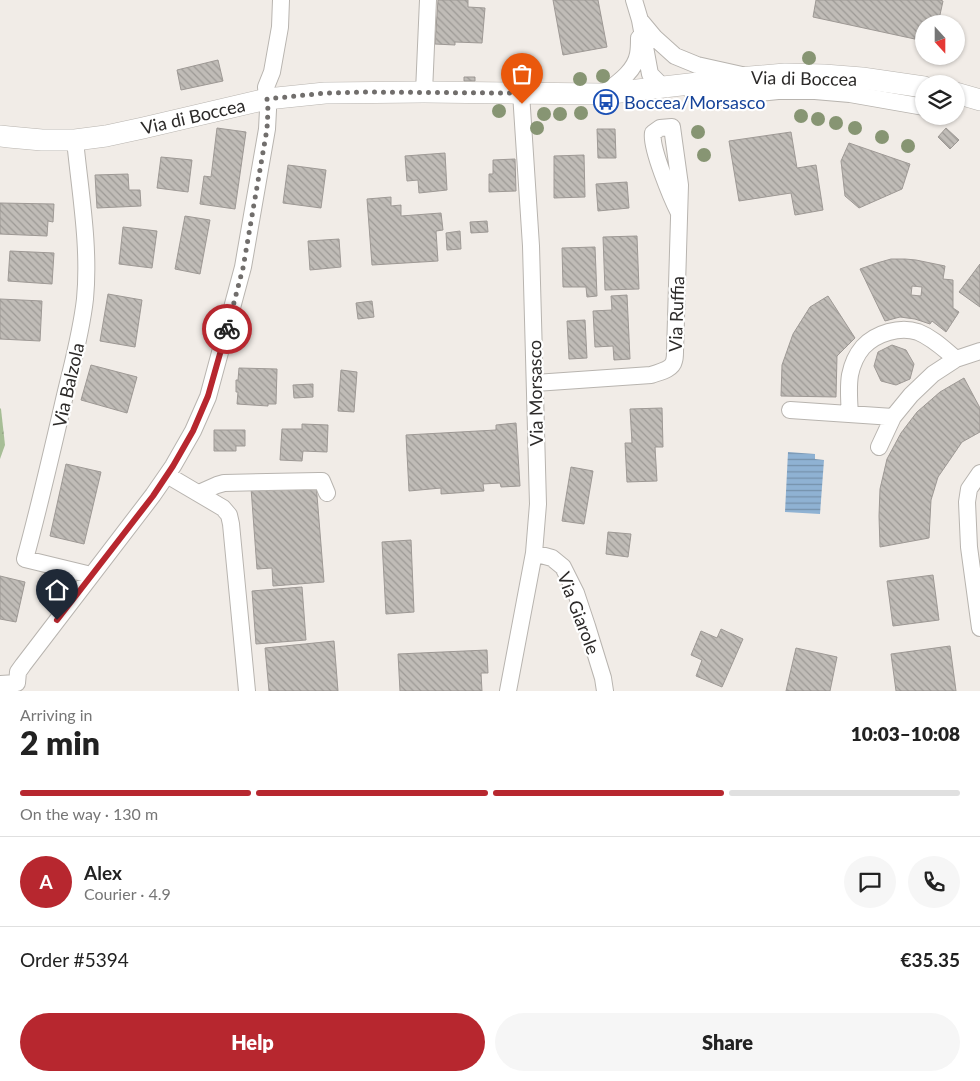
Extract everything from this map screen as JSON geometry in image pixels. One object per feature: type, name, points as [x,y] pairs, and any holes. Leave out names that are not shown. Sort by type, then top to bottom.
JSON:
[{"type":"main road","name":"Via di Boccea","points":[[0,136],[42,140],[75,140],[106,136],[267,99],[325,93],[602,94],[785,74],[862,78],[915,86]]},
{"type":"main road","points":[[965,96],[980,100]]},
{"type":"street","points":[[0,684],[19,687],[18,672],[153,496],[193,431],[208,396],[243,268],[267,129],[266,87],[272,72],[279,36],[281,0]]},
{"type":"street","points":[[424,92],[428,0]]},
{"type":"street","points":[[634,0],[640,20],[650,74],[662,87]]},
{"type":"street","points":[[640,20],[661,44],[682,60],[750,77]]},
{"type":"street","points":[[602,94],[624,78],[635,64],[638,56],[640,20]]},
{"type":"street","points":[[686,84],[696,97],[704,99],[778,91],[815,91],[850,94],[915,105]]},
{"type":"street","name":"Via Morsasco","points":[[508,691],[534,553],[538,504],[531,246],[521,93]]},
{"type":"street","name":"Via Balzola","points":[[75,140],[86,262],[85,299],[79,335],[25,559],[91,575]]},
{"type":"street","name":"Via Ruffia","points":[[536,383],[652,375],[671,366],[674,362],[675,352],[679,213]]},
{"type":"street","points":[[850,414],[850,374],[855,360],[863,347],[874,338],[899,330],[917,332],[935,341],[956,359]]},
{"type":"street","points":[[879,448],[893,417],[932,374],[956,359],[980,351]]},
{"type":"street","points":[[790,410],[893,417]]},
{"type":"street","points":[[980,473],[976,476],[969,489],[966,502],[969,547],[980,628]]},
{"type":"street","points":[[167,475],[200,493],[223,508],[229,515],[247,691]]},
{"type":"street","points":[[200,493],[224,483],[319,481],[322,481],[327,493]]},
{"type":"street","name":"Via Giarole","points":[[534,553],[552,558],[563,566],[576,593],[603,678],[605,691]]},
{"type":"green space","points":[[0,408],[5,445],[0,459]]},
{"type":"water","points":[[788,452],[815,454],[815,459],[824,460],[820,514],[785,512]]},
{"type":"building","points":[[438,0],[468,0],[468,7],[485,8],[482,43],[455,42],[455,45],[435,44]]},
{"type":"building","points":[[553,0],[598,0],[607,47],[563,55]]},
{"type":"building","points":[[816,0],[943,1],[940,15],[915,15],[915,39],[813,17]]},
{"type":"building","points":[[218,60],[223,81],[181,90],[177,70]]},
{"type":"building","points":[[464,77],[475,77],[475,81],[464,81]]},
{"type":"building","points":[[217,128],[246,132],[235,209],[200,204],[204,176],[211,177]]},
{"type":"building","points":[[946,128],[959,140],[950,149],[938,137]]},
{"type":"building","points":[[597,129],[615,129],[616,158],[598,158]]},
{"type":"building","points":[[791,132],[797,168],[816,165],[823,210],[795,215],[791,193],[739,201],[729,141]]},
{"type":"building","points":[[849,143],[910,164],[902,189],[859,208],[845,196],[841,161]]},
{"type":"building","points":[[445,153],[447,190],[419,193],[418,180],[407,181],[405,156]]},
{"type":"building","points":[[584,155],[585,197],[554,198],[554,156]]},
{"type":"building","points":[[161,157],[192,160],[188,192],[157,188]]},
{"type":"building","points":[[515,159],[516,191],[489,192],[489,174],[493,174],[493,160]]},
{"type":"building","points":[[288,165],[326,170],[321,208],[283,203]]},
{"type":"building","points":[[128,174],[129,190],[140,190],[141,206],[97,208],[95,175]]},
{"type":"building","points":[[627,182],[629,208],[598,211],[596,184]]},
{"type":"building","points":[[391,197],[391,206],[401,205],[401,216],[441,213],[443,230],[436,231],[438,261],[372,265],[367,199]]},
{"type":"building","points":[[0,203],[54,204],[53,222],[48,221],[47,236],[0,234]]},
{"type":"building","points":[[185,216],[210,220],[200,274],[175,269]]},
{"type":"building","points":[[487,221],[488,232],[471,233],[470,222]]},
{"type":"building","points":[[123,227],[157,231],[152,268],[119,264]]},
{"type":"building","points":[[460,231],[461,249],[447,250],[446,233]]},
{"type":"building","points":[[637,236],[639,289],[605,290],[603,237]]},
{"type":"building","points":[[339,239],[341,267],[310,270],[308,241]]},
{"type":"building","points":[[595,247],[597,296],[587,297],[586,287],[563,287],[562,248]]},
{"type":"building","points":[[10,251],[54,253],[52,284],[8,281]]},
{"type":"building","points":[[891,259],[905,259],[945,266],[943,279],[953,280],[953,308],[959,312],[946,332],[932,321],[930,324],[900,317],[885,321],[860,269]],"holes":[[[912,286],[922,287],[921,296],[911,295]]]},
{"type":"building","points":[[980,264],[980,307],[959,292]]},
{"type":"building","points":[[108,294],[142,300],[135,347],[100,341]]},
{"type":"building","points":[[627,295],[630,359],[614,360],[613,346],[595,347],[593,311],[612,310],[611,296]]},
{"type":"building","points":[[828,296],[855,338],[837,356],[836,397],[781,396],[782,365],[793,334],[810,307]]},
{"type":"building","points":[[0,299],[42,301],[40,341],[0,339]]},
{"type":"building","points":[[372,301],[374,317],[358,319],[356,303]]},
{"type":"building","points":[[585,320],[587,358],[569,359],[567,321]]},
{"type":"building","points":[[892,345],[906,350],[914,364],[910,379],[896,385],[881,381],[874,366],[878,352]]},
{"type":"building","points":[[91,365],[137,377],[127,413],[81,400]]},
{"type":"building","points":[[239,368],[277,369],[276,404],[268,404],[268,406],[237,404],[236,380],[238,380]]},
{"type":"building","points":[[341,370],[357,372],[354,412],[338,411]]},
{"type":"building","points":[[964,378],[980,408],[980,432],[962,442],[938,477],[931,500],[929,538],[880,547],[880,489],[887,459],[901,433],[917,412],[940,392]]},
{"type":"building","points":[[313,384],[313,397],[294,398],[293,385]]},
{"type":"building","points":[[662,408],[663,447],[655,447],[657,481],[627,482],[625,443],[632,443],[630,409]]},
{"type":"building","points":[[516,423],[520,486],[501,487],[500,483],[483,484],[484,491],[441,494],[441,488],[409,491],[406,435],[496,430],[496,425]]},
{"type":"building","points":[[302,424],[328,425],[327,452],[303,451],[302,461],[280,460],[282,429],[302,429]]},
{"type":"building","points":[[214,430],[245,430],[245,446],[236,446],[236,451],[214,451]]},
{"type":"building","points":[[66,464],[101,472],[84,544],[50,536]]},
{"type":"building","points":[[571,467],[593,471],[584,524],[562,521]]},
{"type":"building","points":[[316,483],[324,582],[273,586],[272,568],[257,569],[251,488]]},
{"type":"building","points":[[608,532],[631,534],[628,557],[606,554]]},
{"type":"building","points":[[411,540],[414,612],[386,614],[382,542]]},
{"type":"building","points":[[933,575],[939,620],[893,626],[887,581]]},
{"type":"building","points":[[0,576],[25,582],[16,622],[0,619]]},
{"type":"building","points":[[302,587],[306,640],[256,644],[252,591]]},
{"type":"building","points":[[721,629],[743,639],[722,687],[696,676],[702,660],[691,655],[701,631],[717,638]]},
{"type":"building","points":[[334,641],[338,691],[269,691],[265,648]]},
{"type":"building","points":[[950,646],[956,691],[896,691],[891,654]]},
{"type":"building","points":[[796,648],[837,657],[830,691],[786,691]]},
{"type":"building","points":[[487,650],[488,673],[481,673],[482,691],[400,691],[398,654]]},
{"type":"way so far","points":[[227,329],[243,268],[267,129],[267,99],[325,93],[365,92],[521,93],[522,104]]},
{"type":"place","name":"Boccea/Morsasco","points":[[606,102]]},
{"type":"route","points":[[57,620],[153,496],[173,466],[193,431],[208,396],[227,329]]}]
